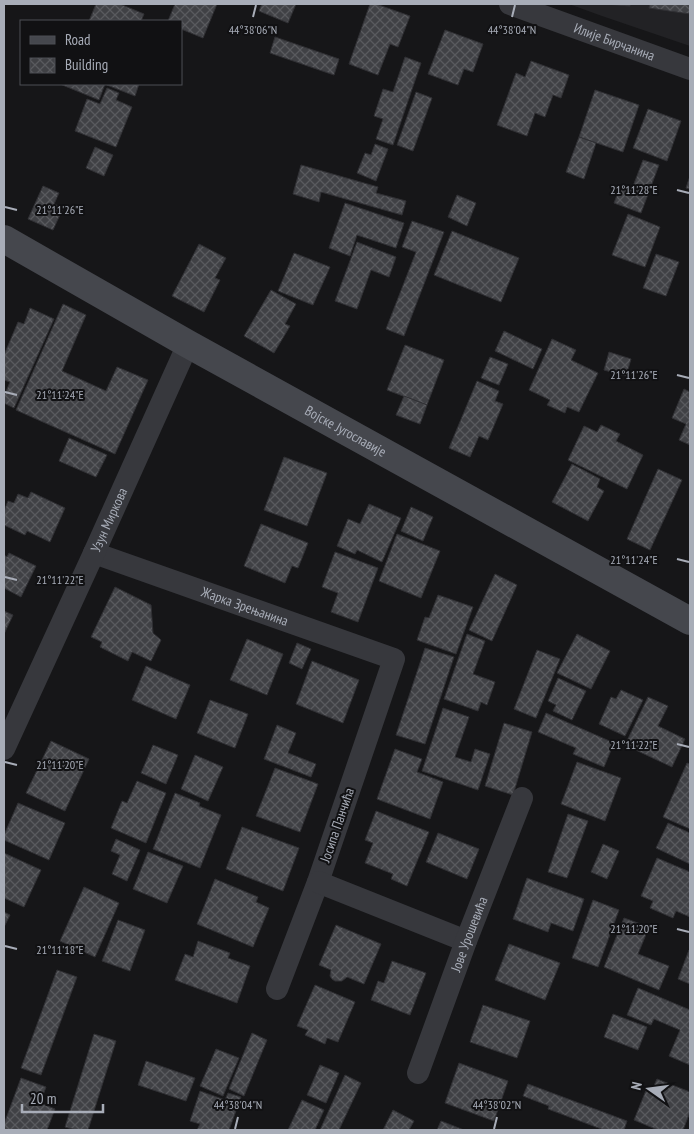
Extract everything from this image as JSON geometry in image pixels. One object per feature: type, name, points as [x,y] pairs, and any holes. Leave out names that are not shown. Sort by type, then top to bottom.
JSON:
[{"type":"main road","name":"Војске Југославије","points":[[4,239],[188,344],[690,620]]},
{"type":"street","name":"Илије Бирчанина","points":[[510,4],[690,70]]},
{"type":"street","name":"Узун Миркова","points":[[4,749],[188,344]]},
{"type":"street","name":"Жарка Зрењанина","points":[[94,553],[394,659]]},
{"type":"street","name":"Јосипа Панчића","points":[[277,989],[318,882],[394,659]]},
{"type":"street","name":"Јове Урошевића","points":[[418,1073],[466,941],[522,798]]},
{"type":"street","points":[[318,882],[466,941]]},
{"type":"shaded area","points":[[569,4],[690,4],[690,46],[602,16]]},
{"type":"building","points":[[96,4],[120,4],[144,14],[141,20],[89,20]]},
{"type":"building","points":[[175,4],[217,4],[203,38],[182,29],[182,20],[168,20]]},
{"type":"building","points":[[262,4],[296,4],[288,23],[259,11]]},
{"type":"building","points":[[370,4],[376,4],[410,16],[398,47],[390,44],[378,75],[349,64]]},
{"type":"building","points":[[605,4],[630,4],[630,6]]},
{"type":"building","points":[[650,4],[690,4],[690,14],[649,8]]},
{"type":"building","points":[[445,30],[483,44],[473,72],[464,69],[458,85],[428,74]]},
{"type":"building","points":[[275,37],[339,59],[334,75],[270,53]]},
{"type":"building","points":[[405,57],[421,63],[393,145],[376,139],[383,119],[374,116],[383,89],[393,92]]},
{"type":"building","points":[[531,61],[569,75],[561,98],[553,95],[545,117],[535,113],[527,136],[497,125],[516,73],[525,77]]},
{"type":"building","points":[[62,85],[105,85],[99,100]]},
{"type":"building","points":[[107,85],[139,85],[135,96]]},
{"type":"building","points":[[107,88],[119,93],[116,100],[132,107],[116,147],[75,131],[87,99],[100,104]]},
{"type":"building","points":[[595,90],[639,105],[623,152],[579,137]]},
{"type":"building","points":[[416,92],[432,98],[413,151],[397,145]]},
{"type":"building","points":[[648,109],[681,121],[667,161],[633,148]]},
{"type":"building","points":[[579,137],[596,143],[584,179],[566,172]]},
{"type":"building","points":[[375,144],[388,149],[376,181],[357,173],[365,153],[371,155]]},
{"type":"building","points":[[95,147],[113,155],[104,176],[86,168]]},
{"type":"building","points":[[643,160],[659,165],[641,213],[614,203],[621,185],[632,189]]},
{"type":"building","points":[[301,165],[378,187],[376,193],[406,201],[402,215],[321,192],[319,202],[293,194]]},
{"type":"building","points":[[690,176],[690,189],[686,188]]},
{"type":"building","points":[[43,186],[59,193],[54,204],[63,208],[53,230],[28,219]]},
{"type":"building","points":[[457,195],[476,203],[467,226],[448,217]]},
{"type":"building","points":[[345,203],[404,223],[396,248],[357,235],[350,256],[329,248]]},
{"type":"building","points":[[628,214],[660,227],[645,267],[612,255]]},
{"type":"building","points":[[412,221],[444,232],[404,336],[386,329],[416,252],[402,247]]},
{"type":"building","points":[[452,231],[519,258],[501,302],[434,275]]},
{"type":"building","points":[[357,242],[396,257],[389,277],[371,270],[357,309],[335,301]]},
{"type":"building","points":[[199,244],[226,258],[215,278],[220,280],[204,312],[172,296]]},
{"type":"building","points":[[294,253],[330,267],[313,305],[278,291]]},
{"type":"building","points":[[656,254],[679,262],[666,296],[643,288]]},
{"type":"building","points":[[271,290],[296,304],[285,324],[290,326],[274,353],[244,336]]},
{"type":"building","points":[[63,304],[86,315],[62,371],[106,391],[117,367],[148,380],[115,454],[16,410]]},
{"type":"building","points":[[30,308],[54,319],[14,408],[4,403],[4,396],[10,382],[4,380],[4,355],[18,322],[24,324]]},
{"type":"building","points":[[504,331],[542,349],[533,369],[495,351]]},
{"type":"building","points":[[552,339],[576,350],[571,360],[598,373],[579,412],[567,407],[565,413],[547,405],[550,400],[529,390]]},
{"type":"building","points":[[405,345],[444,360],[427,405],[387,390]]},
{"type":"building","points":[[609,352],[631,359],[626,376],[604,370]]},
{"type":"building","points":[[490,357],[508,364],[499,385],[481,378]]},
{"type":"building","points":[[477,381],[499,391],[495,401],[503,404],[488,440],[479,436],[470,457],[449,448]]},
{"type":"building","points":[[684,389],[690,392],[690,445],[679,440],[686,424],[672,418]]},
{"type":"building","points":[[404,396],[427,405],[420,424],[396,415]]},
{"type":"building","points":[[601,425],[620,434],[616,441],[643,455],[627,489],[568,460],[584,426],[597,432]]},
{"type":"building","points":[[69,438],[107,455],[96,477],[59,461]]},
{"type":"building","points":[[284,457],[327,473],[307,526],[264,510]]},
{"type":"building","points":[[572,464],[600,479],[597,487],[604,491],[588,521],[552,502]]},
{"type":"building","points":[[658,469],[682,480],[650,550],[627,539]]},
{"type":"building","points":[[31,492],[65,508],[50,542],[27,531],[25,535],[4,525],[4,511],[8,501],[14,503],[18,494],[28,498]]},
{"type":"building","points":[[369,504],[401,518],[382,562],[357,550],[355,554],[337,546],[348,519],[360,524]]},
{"type":"building","points":[[411,507],[433,517],[423,541],[401,531]]},
{"type":"building","points":[[261,524],[308,543],[298,568],[292,566],[285,583],[244,566]]},
{"type":"building","points":[[397,534],[440,551],[421,598],[379,581]]},
{"type":"building","points":[[335,552],[378,568],[358,622],[331,612],[338,593],[322,587]]},
{"type":"building","points":[[9,553],[36,566],[21,597],[4,588],[4,555],[7,557]]},
{"type":"building","points":[[495,574],[517,585],[492,641],[469,630]]},
{"type":"building","points":[[115,587],[151,605],[153,633],[161,640],[151,661],[132,652],[128,661],[100,647],[102,642],[91,637]]},
{"type":"building","points":[[438,595],[473,607],[456,654],[417,640],[425,617],[429,618]]},
{"type":"building","points":[[4,611],[13,615],[4,634]]},
{"type":"building","points":[[467,634],[485,641],[473,674],[495,682],[487,705],[481,702],[478,711],[444,699]]},
{"type":"building","points":[[577,634],[610,651],[591,689],[557,673]]},
{"type":"building","points":[[247,639],[283,654],[267,695],[230,680]]},
{"type":"building","points":[[297,643],[311,649],[302,669],[289,663]]},
{"type":"building","points":[[425,648],[454,657],[425,744],[396,735]]},
{"type":"building","points":[[537,650],[560,659],[536,718],[514,709]]},
{"type":"building","points":[[312,661],[359,680],[343,723],[296,704]]},
{"type":"building","points":[[146,666],[190,685],[176,719],[132,700]]},
{"type":"building","points":[[558,678],[586,691],[572,720],[553,711],[556,705],[548,701]]},
{"type":"building","points":[[621,690],[643,700],[625,736],[599,724],[611,697],[616,699]]},
{"type":"building","points":[[648,697],[668,706],[658,726],[685,739],[672,767],[625,745]]},
{"type":"building","points":[[210,700],[248,714],[235,748],[197,733]]},
{"type":"building","points":[[443,708],[469,717],[455,757],[471,762],[475,749],[490,754],[478,790],[422,771]]},
{"type":"building","points":[[546,713],[614,743],[604,767],[573,754],[576,748],[538,732]]},
{"type":"building","points":[[504,723],[532,732],[513,795],[485,786]]},
{"type":"building","points":[[277,725],[296,733],[288,753],[316,764],[311,777],[264,759]]},
{"type":"building","points":[[51,741],[89,759],[65,811],[26,793]]},
{"type":"building","points":[[153,745],[178,755],[166,784],[141,773]]},
{"type":"building","points":[[395,749],[422,759],[417,772],[443,782],[430,819],[377,799]]},
{"type":"building","points":[[195,755],[223,767],[208,801],[181,789]]},
{"type":"building","points":[[577,762],[621,778],[605,821],[561,804]]},
{"type":"building","points":[[687,763],[690,764],[690,829],[663,817]]},
{"type":"building","points":[[275,768],[318,784],[300,832],[256,816]]},
{"type":"building","points":[[137,781],[166,793],[146,843],[111,828],[122,801],[127,803]]},
{"type":"building","points":[[175,793],[200,803],[199,806],[221,815],[200,868],[153,849]]},
{"type":"building","points":[[18,803],[65,823],[49,860],[4,840],[4,835]]},
{"type":"building","points":[[376,811],[429,832],[407,886],[391,879],[393,874],[365,863],[373,843],[365,840]]},
{"type":"building","points":[[568,814],[588,821],[567,878],[548,872]]},
{"type":"building","points":[[668,823],[690,833],[690,864],[656,848]]},
{"type":"building","points":[[242,827],[299,848],[283,891],[226,869]]},
{"type":"building","points":[[438,833],[479,849],[467,879],[426,862]]},
{"type":"building","points":[[116,839],[140,850],[127,881],[112,874],[120,855],[111,851]]},
{"type":"building","points":[[603,844],[619,851],[607,879],[591,872]]},
{"type":"building","points":[[148,852],[183,866],[167,903],[133,889]]},
{"type":"building","points":[[4,853],[41,870],[24,907],[4,898]]},
{"type":"building","points":[[657,858],[690,872],[690,917],[676,911],[673,918],[650,908],[653,901],[641,896]]},
{"type":"building","points":[[527,878],[584,899],[573,931],[551,923],[548,932],[513,919]]},
{"type":"building","points":[[215,879],[258,897],[256,902],[269,908],[253,947],[197,924]]},
{"type":"building","points":[[84,887],[119,903],[95,957],[60,941]]},
{"type":"building","points":[[593,900],[619,910],[598,967],[572,958]]},
{"type":"building","points":[[4,912],[10,915],[4,927]]},
{"type":"building","points":[[624,918],[649,927],[638,954],[669,966],[659,990],[604,967]]},
{"type":"building","points":[[118,920],[145,930],[130,971],[102,961]]},
{"type":"building","points":[[336,925],[381,944],[364,984],[347,977],[342,981],[335,981],[330,976],[331,970],[319,965]]},
{"type":"building","points":[[198,941],[230,953],[228,958],[250,966],[237,1003],[175,980],[185,954],[193,957]]},
{"type":"building","points":[[509,944],[560,963],[545,1000],[495,980]]},
{"type":"building","points":[[690,950],[690,984],[678,979]]},
{"type":"building","points":[[392,961],[426,973],[410,1015],[371,1000],[378,981],[384,983]]},
{"type":"building","points":[[57,970],[77,977],[41,1075],[21,1068]]},
{"type":"building","points":[[315,985],[355,1002],[338,1042],[327,1038],[325,1044],[305,1035],[308,1030],[297,1026]]},
{"type":"building","points":[[638,988],[690,1010],[690,1065],[669,1056],[680,1030],[654,1019],[651,1025],[627,1015]]},
{"type":"building","points":[[483,1005],[530,1021],[517,1058],[470,1042]]},
{"type":"building","points":[[613,1014],[647,1027],[638,1050],[604,1037]]},
{"type":"building","points":[[252,1033],[267,1040],[244,1096],[229,1089]]},
{"type":"building","points":[[94,1034],[116,1041],[88,1130],[76,1130],[65,1127]]},
{"type":"building","points":[[216,1049],[239,1058],[223,1096],[200,1086]]},
{"type":"building","points":[[146,1061],[195,1078],[186,1101],[138,1085]]},
{"type":"building","points":[[459,1063],[508,1081],[494,1121],[445,1103]]},
{"type":"building","points":[[320,1065],[339,1073],[326,1103],[307,1095]]},
{"type":"building","points":[[345,1075],[361,1083],[339,1130],[320,1130]]},
{"type":"building","points":[[21,1078],[46,1087],[40,1103],[55,1109],[47,1130],[4,1130],[4,1124]]},
{"type":"building","points":[[657,1079],[690,1092],[690,1112],[683,1130],[658,1130],[634,1120],[647,1088],[652,1090]]},
{"type":"building","points":[[528,1084],[627,1121],[624,1130],[604,1130],[548,1109],[549,1106],[523,1096]]},
{"type":"building","points":[[200,1091],[225,1100],[228,1093],[241,1097],[229,1130],[197,1130],[200,1124],[190,1121]]},
{"type":"building","points":[[302,1100],[324,1110],[315,1130],[288,1130]]},
{"type":"building","points":[[393,1110],[414,1121],[409,1130],[383,1130]]},
{"type":"building","points":[[441,1121],[464,1130],[437,1130]]}]
